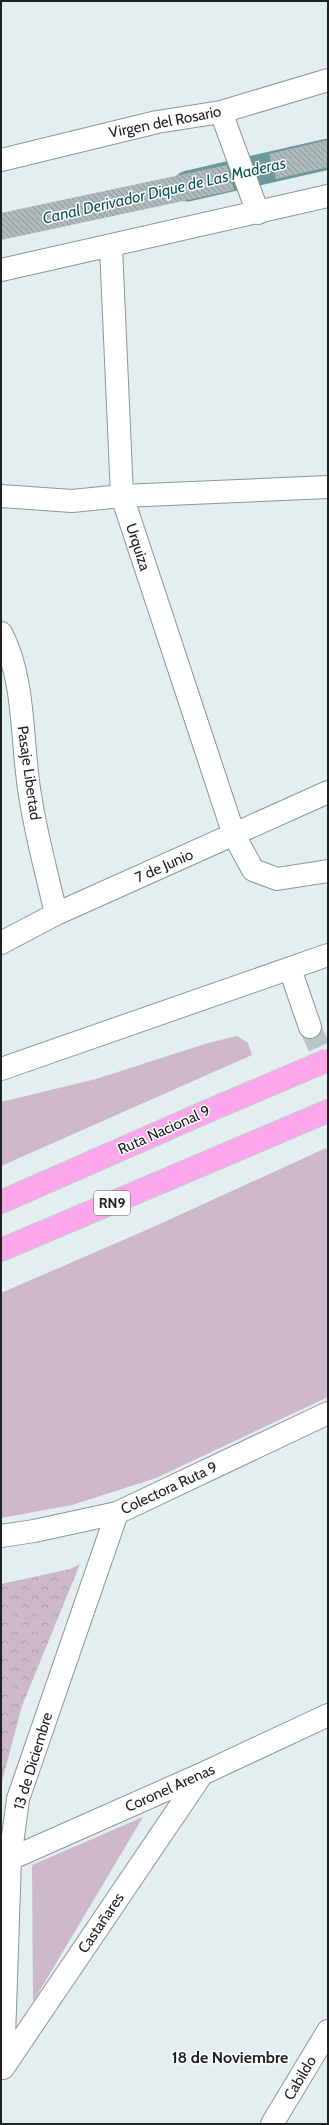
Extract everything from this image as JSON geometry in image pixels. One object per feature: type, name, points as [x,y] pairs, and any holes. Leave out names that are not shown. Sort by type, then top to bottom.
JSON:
[{"type":"highway","name":"Ruta Nacional 9","points":[[1,1202],[328,1060]]},
{"type":"highway","name":"RN9","points":[[1,1250],[328,1111]]},
{"type":"street","name":"Virgen del Rosario","points":[[1,160],[157,122],[221,112],[328,80]]},
{"type":"street","points":[[221,112],[239,157],[258,213]]},
{"type":"street","points":[[1,270],[328,196]]},
{"type":"street","name":"Urquiza","points":[[111,246],[122,496],[234,835],[253,870],[277,879],[328,871]]},
{"type":"street","points":[[1,496],[72,501],[122,496],[328,487]]},
{"type":"street","name":"Pasaje Libertad","points":[[1,634],[10,649],[17,684],[30,795],[56,914]]},
{"type":"street","name":"7 de Junio","points":[[1,943],[56,914],[328,792]]},
{"type":"street","points":[[1,1069],[328,955]]},
{"type":"street","points":[[290,969],[310,1027]]},
{"type":"street","name":"Colectora Ruta 9","points":[[1,1536],[34,1531],[117,1513],[328,1412]]},
{"type":"street","name":"13 de Diciembre","points":[[2,2070],[10,1859],[18,1799],[117,1513]]},
{"type":"street","name":"Coronel Arenas","points":[[10,1859],[202,1774],[328,1715]]},
{"type":"street","name":"Castañares","points":[[2,2070],[202,1774]]},
{"type":"street","name":"Cabildo","points":[[277,2122],[328,2031]]},
{"type":"green space","points":[[237,1036],[248,1043],[252,1055],[1,1166],[1,1102],[96,1079],[208,1043]]},
{"type":"green space","points":[[326,1148],[328,1153],[328,1397],[156,1478],[72,1505],[1,1518],[1,1293],[151,1228]]},
{"type":"green space","points":[[80,1564],[22,1706],[1,1785],[1,1584],[70,1569]]},
{"type":"green space","points":[[143,1817],[33,2002],[32,1865]]},
{"type":"building","points":[[328,140],[328,167],[276,179],[269,154]]},
{"type":"building","points":[[227,165],[234,190],[1,240],[1,213]]},
{"type":"waterway","name":"Canal Derivador Dique de Las Maderas","points":[[188,186],[328,154]]},
{"type":"tunnel","points":[[310,1027],[328,1067]]},
{"type":"district","name":"18 de Noviembre","points":[[230,2057]]}]
